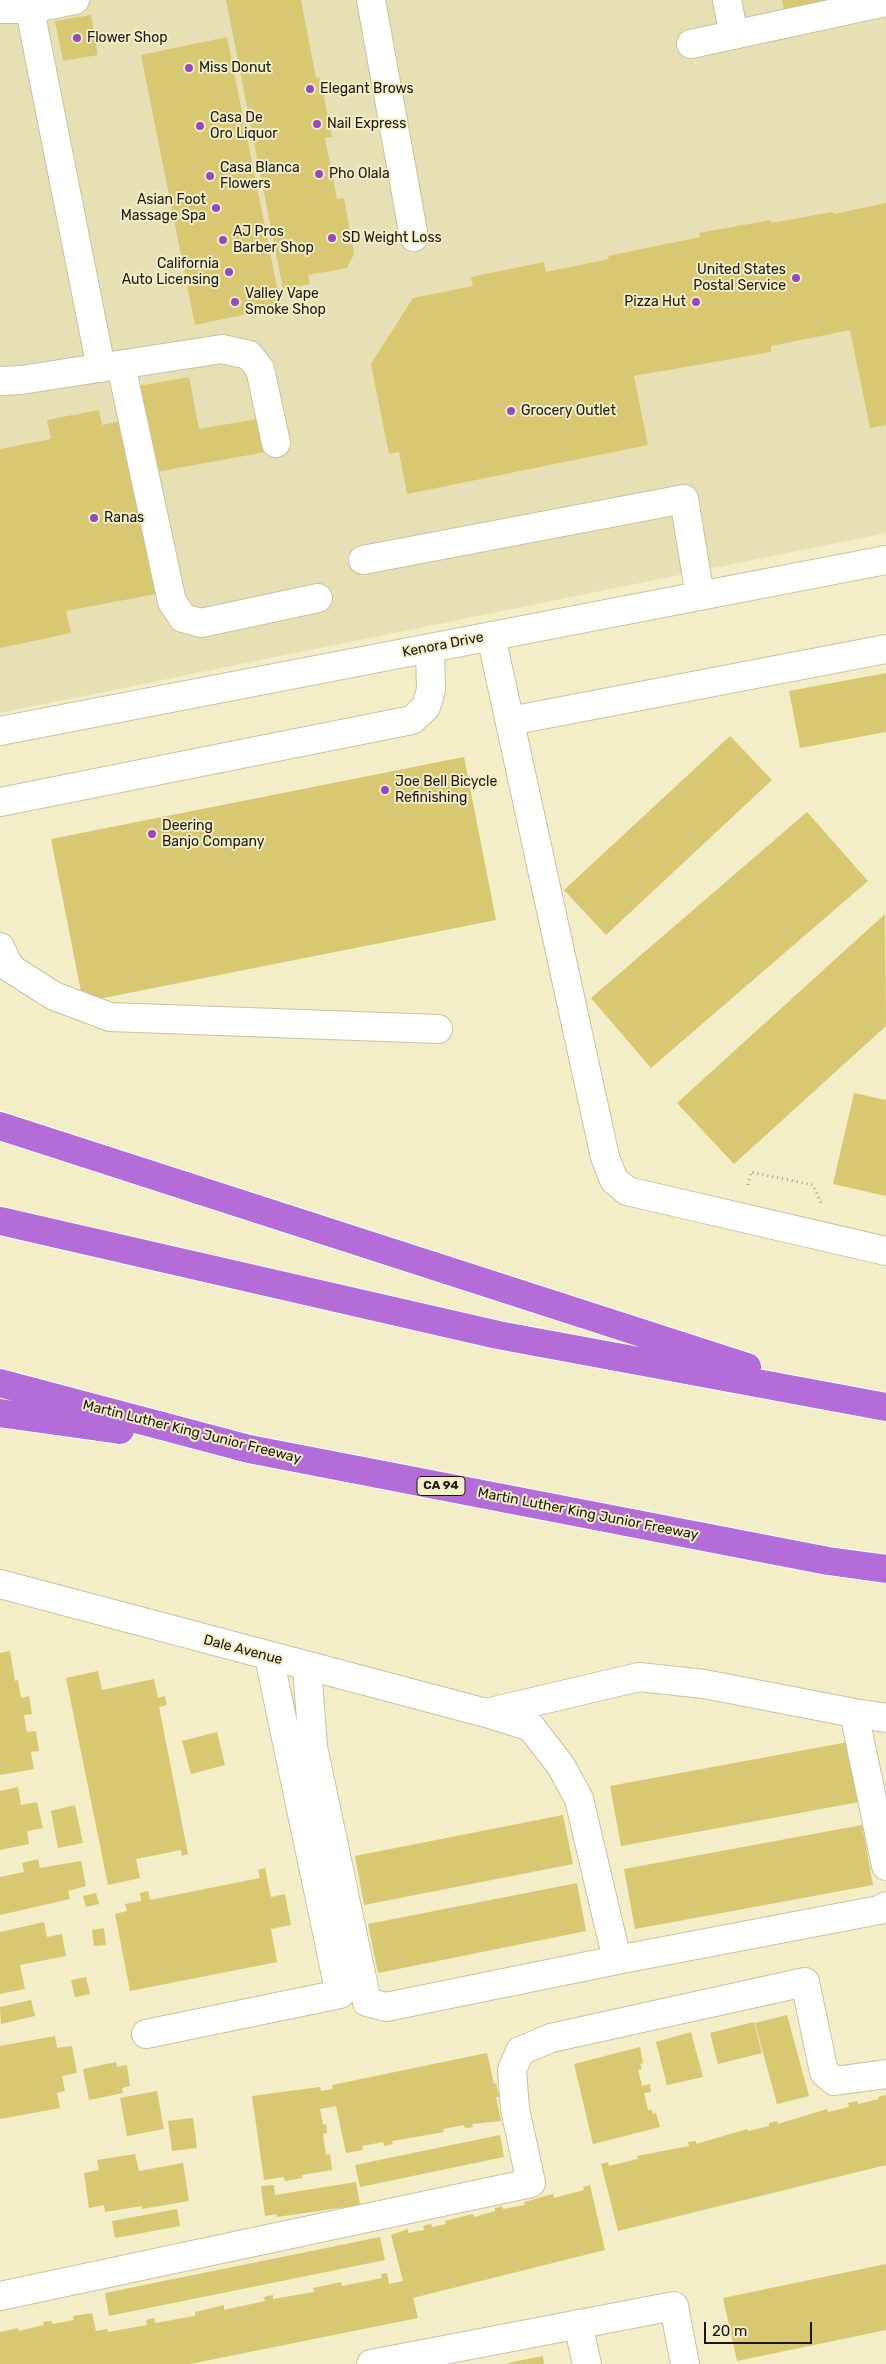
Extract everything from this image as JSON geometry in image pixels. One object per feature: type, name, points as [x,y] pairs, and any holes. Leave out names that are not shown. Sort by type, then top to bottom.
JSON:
[{"type":"highway","points":[[0,1126],[848,1400]]},
{"type":"highway","points":[[0,1221],[498,1335],[886,1407]]},
{"type":"highway","name":"Martin Luther King Junior Freeway","points":[[0,1383],[249,1449],[828,1561],[886,1569]]},
{"type":"highway","points":[[0,1413],[249,1449]]},
{"type":"street","points":[[0,9],[29,4],[75,0]]},
{"type":"street","points":[[371,0],[414,238]]},
{"type":"street","points":[[726,0],[734,35]]},
{"type":"street","points":[[691,44],[886,2]]},
{"type":"street","points":[[29,4],[111,367],[172,602],[182,618],[201,623],[318,598]]},
{"type":"street","points":[[0,381],[21,380],[222,349],[249,355],[260,369],[276,443]]},
{"type":"street","points":[[363,560],[684,500],[700,596]]},
{"type":"street","name":"Kenora Drive","points":[[0,731],[886,560]]},
{"type":"street","points":[[491,636],[605,1157],[614,1180],[627,1191],[886,1251]]},
{"type":"street","points":[[0,802],[412,720],[426,707],[431,690],[430,648]]},
{"type":"street","points":[[510,721],[886,649]]},
{"type":"street","points":[[0,711],[67,718]]},
{"type":"street","points":[[0,947],[10,968],[46,992],[110,1017],[438,1029]]},
{"type":"street","name":"Dale Avenue","points":[[0,1584],[530,1726],[561,1766],[579,1799],[617,1960]]},
{"type":"street","points":[[146,2034],[340,1994],[269,1656]]},
{"type":"street","points":[[307,1667],[313,1747],[367,2002],[386,2006],[879,1910],[886,1906]]},
{"type":"street","points":[[486,1713],[639,1677],[704,1684],[886,1718]]},
{"type":"street","points":[[854,1713],[886,1866]]},
{"type":"street","points":[[0,2296],[531,2183],[515,2109],[512,2070],[520,2051],[551,2038],[805,1982],[824,2072],[834,2081],[886,2074]]},
{"type":"street","points":[[371,2364],[674,2306],[685,2364]]},
{"type":"street","points":[[578,2324],[587,2364]]},
{"type":"shaded area","points":[[0,0],[886,0],[886,533],[0,713]]},
{"type":"building","points":[[226,0],[301,0],[316,78],[320,77],[332,137],[325,138],[337,199],[344,198],[354,254],[347,268],[308,275],[310,284],[283,289]]},
{"type":"building","points":[[782,0],[850,0],[785,13]]},
{"type":"building","name":"Flower Shop","points":[[91,15],[98,55],[63,61],[55,21]]},
{"type":"building","points":[[227,37],[281,307],[195,325],[141,55]]},
{"type":"building","points":[[886,203],[886,425],[870,428],[850,330],[771,346],[771,352],[634,376],[648,445],[407,494],[399,452],[389,454],[371,364],[413,298],[473,286],[471,277],[544,262],[546,272],[609,259],[608,256],[700,237],[699,233],[771,220],[771,223],[832,212],[835,214]]},
{"type":"building","points":[[189,377],[199,429],[263,418],[271,451],[156,472],[138,386]]},
{"type":"building","name":"Ranas","points":[[99,410],[102,425],[122,421],[156,594],[66,611],[71,633],[0,648],[0,449],[51,439],[47,420]]},
{"type":"building","points":[[886,673],[886,732],[800,748],[789,691]]},
{"type":"building","points":[[730,736],[772,780],[606,935],[564,890]]},
{"type":"building","points":[[464,757],[496,920],[83,1002],[51,839]]},
{"type":"building","points":[[807,812],[868,881],[651,1068],[591,998]]},
{"type":"building","points":[[885,914],[886,1026],[734,1164],[677,1103]]},
{"type":"building","points":[[854,1093],[886,1100],[886,1196],[833,1184]]},
{"type":"building","points":[[10,1651],[15,1681],[18,1680],[21,1698],[29,1696],[32,1714],[24,1715],[27,1732],[36,1731],[39,1751],[31,1752],[34,1769],[0,1775],[0,1653]]},
{"type":"building","points":[[98,1671],[102,1690],[154,1679],[158,1698],[165,1696],[167,1705],[159,1707],[188,1854],[182,1856],[181,1850],[136,1859],[140,1878],[108,1885],[66,1678]]},
{"type":"building","points":[[217,1732],[225,1765],[191,1774],[182,1741]]},
{"type":"building","points":[[848,1742],[859,1802],[621,1846],[610,1786]]},
{"type":"building","points":[[18,1787],[21,1805],[37,1802],[43,1828],[27,1831],[29,1844],[0,1850],[0,1791]]},
{"type":"building","points":[[75,1805],[83,1843],[58,1848],[51,1811]]},
{"type":"building","points":[[563,1815],[573,1864],[364,1905],[355,1856]]},
{"type":"building","points":[[862,1825],[873,1885],[635,1929],[624,1869]]},
{"type":"building","points":[[38,1859],[40,1868],[81,1861],[86,1886],[68,1891],[70,1899],[0,1915],[0,1877],[24,1872],[22,1863]]},
{"type":"building","points":[[265,1868],[271,1897],[285,1894],[291,1925],[271,1929],[277,1962],[130,1991],[115,1914],[127,1911],[125,1904],[141,1901],[140,1893],[148,1891],[150,1900],[260,1878],[258,1870]]},
{"type":"building","points":[[577,1883],[586,1931],[378,1973],[368,1924]]},
{"type":"building","points":[[96,1893],[99,1904],[86,1907],[83,1896]]},
{"type":"building","points":[[44,1922],[47,1937],[62,1934],[66,1956],[20,1965],[25,1989],[0,1994],[0,1932]]},
{"type":"building","points":[[104,1928],[106,1945],[94,1946],[92,1930]]},
{"type":"building","points":[[86,1977],[90,1994],[75,1997],[71,1980]]},
{"type":"building","points":[[31,2000],[35,2016],[1,2024],[0,2007]]},
{"type":"building","points":[[787,2015],[809,2096],[777,2104],[755,2023]]},
{"type":"building","points":[[754,2022],[762,2053],[718,2064],[710,2033]]},
{"type":"building","points":[[691,2032],[703,2077],[667,2085],[656,2042]]},
{"type":"building","points":[[55,2036],[57,2048],[72,2046],[77,2073],[62,2076],[65,2091],[57,2093],[60,2108],[0,2119],[0,2046]]},
{"type":"building","points":[[640,2047],[643,2063],[640,2064],[642,2069],[638,2070],[642,2086],[650,2084],[651,2092],[644,2093],[648,2110],[652,2110],[653,2114],[656,2113],[660,2127],[593,2144],[574,2064]]},
{"type":"building","points":[[487,2053],[499,2097],[496,2097],[501,2121],[472,2124],[473,2127],[465,2128],[464,2125],[443,2129],[444,2132],[392,2141],[393,2144],[384,2146],[383,2142],[362,2146],[363,2150],[346,2153],[336,2106],[320,2109],[323,2125],[326,2124],[327,2133],[323,2134],[326,2155],[330,2154],[332,2170],[302,2175],[302,2178],[285,2181],[284,2177],[264,2180],[252,2096],[320,2087],[321,2091],[333,2089],[332,2085]]},
{"type":"building","points":[[116,2062],[117,2067],[127,2065],[130,2086],[122,2088],[123,2093],[89,2100],[83,2069]]},
{"type":"building","points":[[157,2091],[164,2129],[127,2136],[120,2098]]},
{"type":"building","points":[[886,2095],[886,2165],[618,2231],[601,2164],[608,2162],[609,2166],[638,2159],[637,2156],[689,2146],[688,2142],[696,2141],[696,2144],[747,2129],[748,2131],[769,2126],[769,2123],[777,2121],[778,2124],[827,2109],[828,2112],[849,2107],[848,2103],[857,2101],[858,2104],[879,2099],[878,2097]]},
{"type":"building","points":[[193,2118],[197,2148],[172,2151],[168,2121]]},
{"type":"building","points":[[500,2135],[504,2157],[360,2187],[355,2165]]},
{"type":"building","points":[[135,2154],[139,2171],[183,2163],[189,2201],[142,2209],[142,2206],[105,2212],[104,2205],[89,2208],[84,2173],[99,2170],[97,2160]]},
{"type":"building","points":[[356,2182],[360,2205],[277,2217],[277,2214],[265,2216],[261,2186],[274,2185],[275,2195]]},
{"type":"building","points":[[590,2185],[605,2250],[413,2298],[418,2318],[190,2364],[0,2364],[0,2332],[18,2328],[19,2331],[44,2325],[43,2322],[51,2321],[53,2324],[74,2320],[73,2316],[92,2313],[96,2331],[107,2329],[108,2332],[147,2325],[146,2320],[154,2318],[155,2323],[195,2316],[195,2312],[224,2305],[224,2310],[265,2301],[264,2297],[273,2295],[273,2299],[314,2292],[313,2288],[341,2282],[342,2286],[382,2278],[381,2274],[387,2273],[389,2284],[403,2281],[391,2235],[408,2229],[408,2233],[424,2230],[423,2226],[431,2224],[432,2227],[446,2224],[445,2221],[473,2214],[474,2217],[495,2211],[495,2208],[502,2206],[503,2209],[525,2205],[524,2202],[553,2194],[554,2198],[584,2190],[583,2187]]},
{"type":"building","points":[[177,2209],[180,2226],[115,2238],[112,2221]]},
{"type":"building","points":[[380,2237],[385,2260],[109,2316],[105,2293]]},
{"type":"building","points":[[886,2264],[886,2330],[737,2361],[723,2298]]},
{"type":"building","points":[[543,2356],[544,2364],[508,2364],[508,2363]]},
{"type":"place","name":"Flower Shop","points":[[77,38]]},
{"type":"place","name":"Miss Donut","points":[[189,68]]},
{"type":"place","name":"Elegant Brows","points":[[310,89]]},
{"type":"place","name":"Nail Express","points":[[317,124]]},
{"type":"place","name":"Casa De Oro Liquor","points":[[200,126]]},
{"type":"place","name":"Pho Olala","points":[[319,174]]},
{"type":"place","name":"Casa Blanca Flowers","points":[[210,176]]},
{"type":"place","name":"Asian Foot Massage Spa","points":[[216,208]]},
{"type":"place","name":"SD Weight Loss","points":[[332,238]]},
{"type":"place","name":"AJ Pros Barber Shop","points":[[223,240]]},
{"type":"place","name":"California Auto Licensing","points":[[229,272]]},
{"type":"place","name":"United States Postal Service","points":[[796,278]]},
{"type":"place","name":"Valley Vape Smoke Shop","points":[[235,302]]},
{"type":"place","name":"Pizza Hut","points":[[696,302]]},
{"type":"place","name":"Grocery Outlet","points":[[511,411]]},
{"type":"place","name":"Ranas","points":[[94,518]]},
{"type":"place","name":"Joe Bell Bicycle Refinishing","points":[[385,790]]},
{"type":"place","name":"Deering Banjo Company","points":[[152,834]]}]
